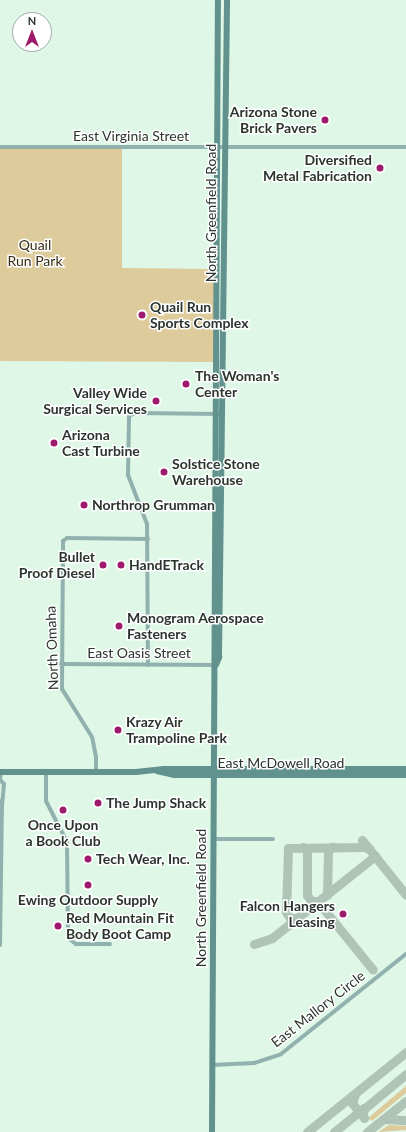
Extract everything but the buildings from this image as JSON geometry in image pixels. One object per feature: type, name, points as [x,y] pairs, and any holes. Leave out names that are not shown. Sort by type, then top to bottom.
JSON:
[{"type":"main road","name":"North Greenfield Road","points":[[212,1132],[214,772],[216,665],[219,658],[218,414],[220,147],[218,0]]},
{"type":"main road","name":"North Greenfield Road","points":[[220,147],[227,0]]},
{"type":"main road","name":"North Greenfield Road","points":[[216,665],[213,658],[214,510],[218,414]]},
{"type":"main road","points":[[214,510],[217,514],[219,542]]},
{"type":"main road","name":"East McDowell Road","points":[[0,772],[157,771],[164,768],[214,772],[371,772],[406,769]]},
{"type":"main road","name":"East McDowell Road","points":[[371,772],[406,775]]},
{"type":"street","name":"East Virginia Street","points":[[0,147],[406,147]]},
{"type":"street","points":[[148,664],[148,539],[146,515],[133,490],[127,466],[129,416],[135,413],[218,414]]},
{"type":"street","name":"North Omaha","points":[[96,772],[96,757],[92,737],[63,693],[61,664],[63,541],[65,539],[148,539]]},
{"type":"street","name":"East Oasis Street","points":[[61,664],[216,665]]},
{"type":"street","points":[[0,772],[0,780],[4,784],[1,811],[0,945]]},
{"type":"street","points":[[46,772],[46,801],[67,842],[67,933],[70,942],[110,944]]},
{"type":"street","points":[[0,801],[2,806]]},
{"type":"street","points":[[214,839],[273,839]]},
{"type":"street","name":"East Mallory Circle","points":[[212,1064],[254,1064],[281,1054],[406,954]]},
{"type":"green space","name":"Quail Run Park","points":[[0,147],[122,147],[122,268],[216,269],[216,362],[0,361]]},
{"type":"green space","points":[[406,1086],[406,1093],[372,1121],[368,1118]]},
{"type":"green space","points":[[389,1125],[406,1126],[406,1130],[378,1132]]},
{"type":"taxiway","points":[[362,840],[406,895]]},
{"type":"taxiway","points":[[303,847],[307,850],[307,895],[311,901],[319,901]]},
{"type":"taxiway","points":[[327,895],[328,851],[332,847]]},
{"type":"taxiway","points":[[298,918],[290,918],[286,912],[288,848],[364,847],[370,849]]},
{"type":"taxiway","points":[[254,944],[272,938],[375,856]]},
{"type":"taxiway","points":[[318,902],[373,970]]},
{"type":"taxiway","points":[[307,1132],[406,1052]]},
{"type":"taxiway","points":[[364,1118],[362,1113],[365,1108],[406,1074]]},
{"type":"taxiway","points":[[355,1094],[352,1103],[364,1118]]},
{"type":"taxiway","points":[[367,1132],[406,1101]]},
{"type":"taxiway","points":[[334,1132],[364,1108]]},
{"type":"taxiway","points":[[384,1119],[406,1120]]},
{"type":"place","name":"Arizona Stone Brick Pavers","points":[[325,120]]},
{"type":"place","name":"Diversified Metal Fabrication","points":[[380,168]]},
{"type":"place","name":"Quail Run Sports Complex","points":[[142,315]]},
{"type":"place","name":"The Woman's Center","points":[[186,384]]},
{"type":"place","name":"Valley Wide Surgical Services","points":[[156,401]]},
{"type":"place","name":"Arizona Cast Turbine","points":[[54,443]]},
{"type":"place","name":"Solstice Stone Warehouse","points":[[164,472]]},
{"type":"place","name":"Northrop Grumman","points":[[84,505]]},
{"type":"place","name":"Bullet Proof Diesel","points":[[103,565]]},
{"type":"place","name":"HandETrack","points":[[121,565]]},
{"type":"place","name":"Monogram Aerospace Fasteners","points":[[119,626]]},
{"type":"place","name":"Krazy Air Trampoline Park","points":[[118,730]]},
{"type":"place","name":"The Jump Shack","points":[[98,803]]},
{"type":"place","name":"Once Upon a Book Club","points":[[63,810]]},
{"type":"place","name":"Tech Wear, Inc.","points":[[88,859]]},
{"type":"place","name":"Ewing Outdoor Supply","points":[[88,885]]},
{"type":"place","name":"Falcon Hangers Leasing","points":[[343,914]]},
{"type":"place","name":"Red Mountain Fit Body Boot Camp","points":[[58,926]]}]
